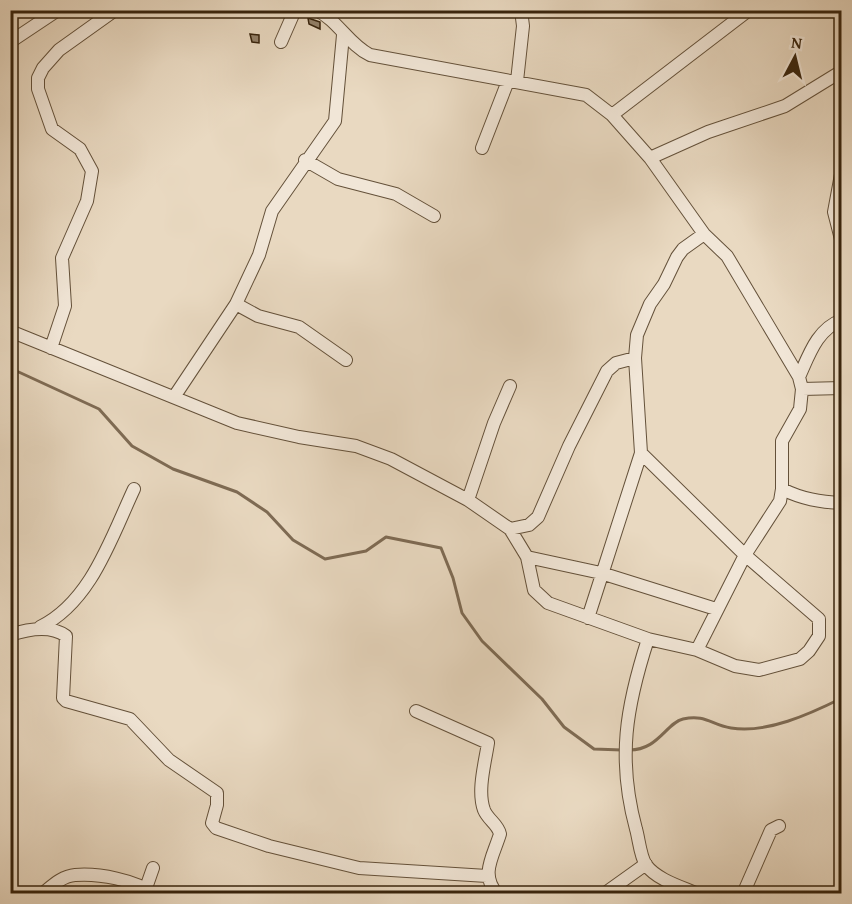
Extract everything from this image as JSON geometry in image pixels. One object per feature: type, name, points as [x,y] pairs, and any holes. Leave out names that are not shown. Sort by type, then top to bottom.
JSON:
[{"type":"street","points":[[10,42],[53,11],[82,10]]},
{"type":"street","points":[[51,348],[65,306],[62,258],[87,201],[92,171],[80,149],[52,129],[38,88],[38,78],[43,68],[59,50],[115,10]]},
{"type":"street","points":[[281,42],[295,10]]},
{"type":"street","points":[[316,10],[326,15],[357,48],[370,55],[579,92],[612,116],[650,158],[704,234],[734,265],[801,383]]},
{"type":"street","points":[[482,148],[512,81],[523,26],[521,10]]},
{"type":"street","points":[[612,116],[749,10]]},
{"type":"street","points":[[174,398],[236,304],[259,255],[272,211],[336,117],[343,35]]},
{"type":"street","points":[[650,158],[708,132],[785,106],[842,71]]},
{"type":"street","points":[[305,160],[338,179],[396,195],[434,216]]},
{"type":"street","points":[[842,169],[834,212],[842,243]]},
{"type":"street","points":[[588,618],[641,453],[635,358],[637,335],[650,304],[683,249],[704,234]]},
{"type":"street","points":[[236,304],[258,316],[299,327],[346,360]]},
{"type":"street","points":[[697,650],[745,555],[775,510],[782,489],[782,441],[800,409],[801,383],[815,342],[833,323],[842,320]]},
{"type":"street","points":[[10,331],[237,423],[299,437],[356,446],[391,459],[468,500],[510,529],[527,557],[538,596],[548,603],[648,639],[697,650],[735,666],[759,670],[800,659],[819,636],[819,619],[745,555],[641,453]]},
{"type":"street","points":[[510,529],[529,525],[538,517],[569,446],[607,371],[616,363],[635,358]]},
{"type":"street","points":[[801,383],[842,388]]},
{"type":"street","points":[[468,500],[494,423],[510,386]]},
{"type":"street","points":[[36,629],[54,620],[73,604],[98,566],[135,489]]},
{"type":"street","points":[[782,489],[799,497],[820,502],[842,503]]},
{"type":"street","points":[[527,557],[601,573],[716,609]]},
{"type":"street","points":[[10,635],[36,629],[52,629],[66,636],[63,698],[66,701],[130,719],[169,760],[210,786],[217,793],[218,805],[212,823],[216,828],[269,846],[359,868],[487,876]]},
{"type":"street","points":[[648,639],[629,705],[624,761],[627,796],[646,864],[672,883],[698,894]]},
{"type":"street","points":[[416,711],[488,743],[482,798],[486,815],[494,822],[500,834],[487,876],[488,883],[497,894]]},
{"type":"street","points":[[743,894],[771,830],[779,826]]},
{"type":"street","points":[[604,894],[646,864]]},
{"type":"street","points":[[42,894],[59,880],[75,875],[98,877],[150,891],[153,868]]},
{"type":"building","points":[[308,18],[320,22],[320,29],[309,24]]},
{"type":"building","points":[[250,34],[259,35],[259,43],[252,42]]},
{"type":"waterway","points":[[10,368],[99,409],[132,446],[173,469],[237,492],[267,512],[293,540],[325,559],[366,551],[386,537],[441,548],[453,578],[462,613],[482,641],[542,699],[564,727],[594,749],[622,750]]},
{"type":"waterway","points":[[628,750],[647,746],[683,719],[703,719],[731,728],[759,728],[802,716],[842,698]]}]
